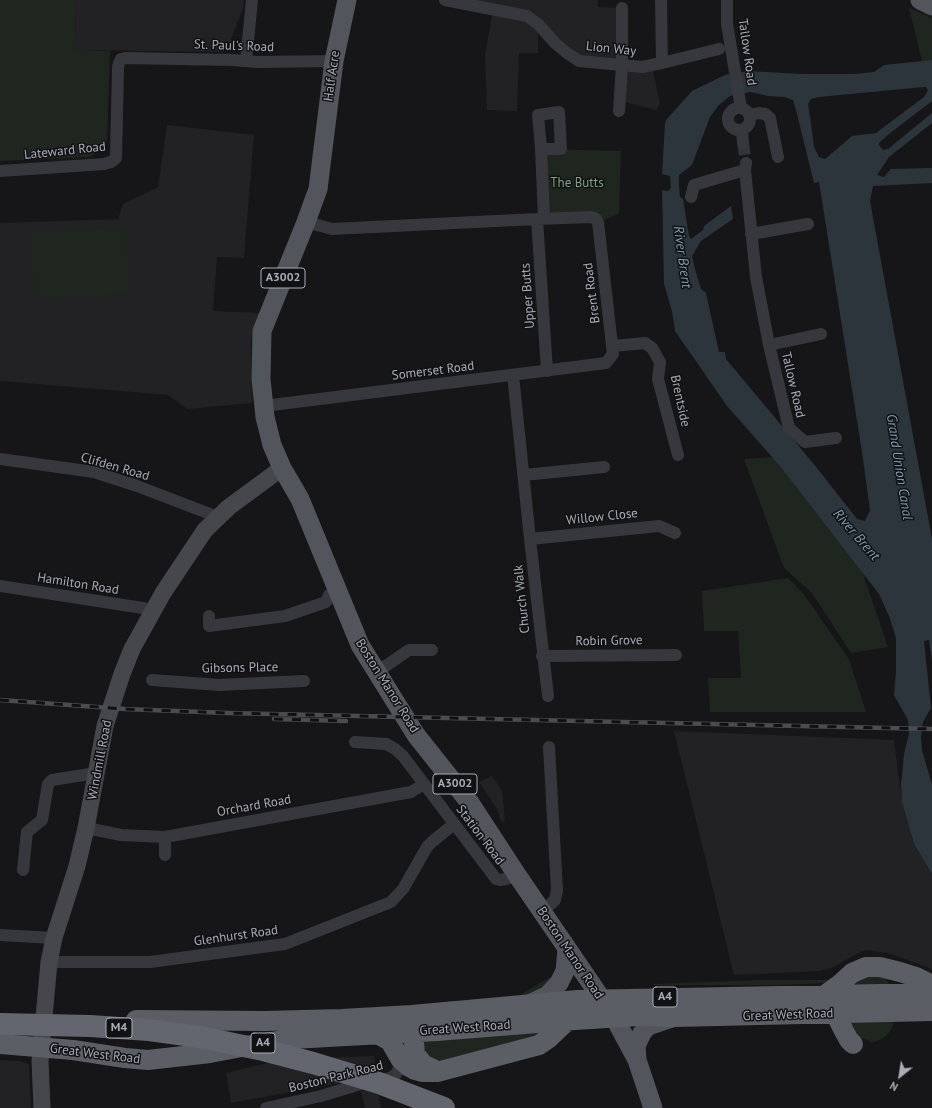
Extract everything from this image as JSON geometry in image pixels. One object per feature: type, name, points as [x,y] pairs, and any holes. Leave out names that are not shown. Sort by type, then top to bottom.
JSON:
[{"type":"highway","points":[[826,995],[852,973],[859,969],[873,966],[916,977],[932,985]]},
{"type":"highway","name":"Great West Road","points":[[0,1044],[73,1050],[148,1060],[210,1053],[292,1039],[379,1034],[412,1023],[527,1004],[573,1000],[932,993]]},
{"type":"highway","name":"Great West Road","points":[[0,1017],[158,1021],[412,1023],[568,1020],[638,1016],[675,1018],[932,1011]]},
{"type":"highway","points":[[835,1013],[849,1040],[854,1044]]},
{"type":"highway","points":[[379,1034],[390,1041],[401,1060],[414,1070],[422,1072],[437,1072],[539,1045],[549,1038],[568,1020]]},
{"type":"highway","points":[[412,1023],[414,1048],[418,1060],[424,1066],[431,1069],[447,1070]]},
{"type":"highway","name":"M4","points":[[0,1024],[90,1026],[149,1030],[200,1037],[263,1050],[313,1063],[379,1084],[444,1108]]},
{"type":"highway","name":"M4","points":[[0,1037],[88,1039],[148,1044],[197,1051],[292,1071],[409,1108]]},
{"type":"main road","name":"Half Acre","points":[[322,152],[334,61],[347,0]]},
{"type":"main road","points":[[920,0],[932,6]]},
{"type":"main road","name":"Boston Manor Road","points":[[322,152],[318,190],[262,331],[261,379],[265,417],[272,444],[282,468],[300,499],[360,645],[416,735],[470,802],[516,875],[602,999],[637,1060],[653,1108]]},
{"type":"main road","name":"Windmill Road","points":[[42,1108],[40,1066],[49,962],[54,938],[77,866],[86,828],[105,726],[132,649],[152,611],[205,530],[240,498],[282,468]]},
{"type":"main road","points":[[527,1004],[548,995],[559,983],[563,977],[567,964],[567,949]]},
{"type":"main road","name":"A3002","points":[[637,1060],[636,1046],[638,1039],[647,1027],[675,1018]]},
{"type":"street","points":[[246,61],[252,0]]},
{"type":"street","name":"Lion Way","points":[[445,0],[527,16],[538,24],[555,43],[580,61],[622,66],[642,66],[662,64],[719,49]]},
{"type":"street","points":[[661,0],[662,64]]},
{"type":"street","name":"Tallow Road","points":[[727,0],[727,24],[734,67],[744,107]]},
{"type":"street","points":[[619,111],[622,66],[622,8]]},
{"type":"street","name":"St. Paul's Road","points":[[132,57],[246,61],[334,61]]},
{"type":"street","name":"Lateward Road","points":[[0,171],[104,164],[111,162],[116,158],[119,63],[121,59],[132,57]]},
{"type":"street","points":[[744,107],[750,123],[748,126],[742,130],[735,130],[729,125],[729,114],[734,109],[744,107],[765,114],[770,118],[778,157]]},
{"type":"street","points":[[742,130],[743,143]]},
{"type":"street","points":[[306,222],[332,229],[540,218],[541,149]]},
{"type":"street","name":"Tallow Road","points":[[691,197],[694,185],[746,166],[756,277],[769,345],[789,428],[805,442],[836,438]]},
{"type":"street","name":"Brent Road","points":[[540,218],[591,217],[596,218],[598,222],[613,346],[613,354],[606,363]]},
{"type":"street","name":"Upper Butts","points":[[540,218],[547,371]]},
{"type":"street","points":[[751,234],[808,224]]},
{"type":"street","name":"Tallow Road","points":[[769,345],[821,334]]},
{"type":"street","name":"Brentside","points":[[613,346],[645,343],[652,348],[660,362],[658,379],[678,455]]},
{"type":"street","name":"Somerset Road","points":[[264,406],[606,363]]},
{"type":"street","points":[[513,375],[524,475],[604,467]]},
{"type":"street","name":"Clifden Road","points":[[0,458],[94,472],[137,486],[218,517]]},
{"type":"street","name":"Church Walk","points":[[524,475],[542,656],[548,696]]},
{"type":"street","name":"Willow Close","points":[[530,539],[658,526],[675,533]]},
{"type":"street","name":"Hamilton Road","points":[[0,586],[143,608],[152,611]]},
{"type":"street","points":[[209,616],[209,626],[285,616],[326,602],[330,595],[338,591]]},
{"type":"street","points":[[376,672],[409,650],[432,650]]},
{"type":"street","name":"Robin Grove","points":[[542,656],[676,655]]},
{"type":"street","name":"Gibsons Place","points":[[152,680],[219,685],[304,681]]},
{"type":"street","name":"Station Road","points":[[355,742],[386,744],[395,749],[403,756],[496,879],[506,879],[516,875]]},
{"type":"street","points":[[542,912],[555,900],[558,890],[549,747]]},
{"type":"street","points":[[23,870],[27,832],[42,820],[48,784],[52,780],[96,773]]},
{"type":"street","name":"Orchard Road","points":[[86,828],[121,835],[165,837],[411,792],[424,784]]},
{"type":"street","name":"Glenhurst Road","points":[[49,962],[150,962],[284,944],[391,902],[403,889],[428,847],[454,824]]},
{"type":"street","points":[[165,837],[165,855]]},
{"type":"street","points":[[0,935],[54,938]]},
{"type":"street","name":"Boston Park Road","points":[[266,1108],[321,1096],[367,1082],[391,1078],[396,1074],[400,1067],[401,1060]]},
{"type":"shaded area","points":[[75,0],[244,0],[243,8],[228,47],[221,52],[76,50]]},
{"type":"shaded area","points":[[445,0],[598,0],[598,7],[622,8],[622,66],[579,61],[538,25],[538,53],[519,53],[517,111],[487,110],[485,55],[493,10]]},
{"type":"shaded area","points":[[652,65],[660,104],[656,110],[620,101],[622,66]]},
{"type":"shaded area","points":[[167,125],[254,135],[244,258],[217,257],[213,311],[260,313],[251,339],[252,403],[187,409],[168,395],[0,381],[0,223],[118,219],[123,204],[158,187]]},
{"type":"shaded area","points":[[674,731],[894,740],[902,802],[914,844],[932,874],[932,969],[888,953],[866,950],[834,967],[820,971],[734,975]]},
{"type":"shaded area","points":[[492,776],[502,791],[505,821],[501,822],[497,809],[479,782]]},
{"type":"shaded area","points":[[374,1056],[378,1076],[231,1103],[226,1073],[276,1061]]},
{"type":"shaded area","points":[[0,1060],[20,1061],[29,1064],[31,1108],[0,1108]]},
{"type":"shaded area","points":[[377,1087],[381,1108],[365,1108],[361,1091]]},
{"type":"green space","points":[[0,0],[75,0],[76,50],[110,51],[107,141],[91,157],[0,161]]},
{"type":"green space","points":[[909,8],[932,18],[932,60],[922,61]]},
{"type":"green space","name":"The Butts","points":[[541,149],[621,151],[619,214],[598,222],[544,218]]},
{"type":"green space","points":[[126,228],[130,294],[34,298],[30,232]]},
{"type":"green space","points":[[775,457],[858,559],[888,647],[851,653],[812,593],[784,568],[744,459]]},
{"type":"green space","points":[[788,578],[803,593],[849,659],[866,712],[710,712],[708,678],[741,678],[738,631],[704,631],[702,591]]},
{"type":"green space","points":[[866,974],[885,978],[890,985],[848,986]]},
{"type":"green space","points":[[550,977],[556,980],[545,992],[513,999]]},
{"type":"green space","points":[[763,980],[831,980],[825,983],[777,985],[652,984]]},
{"type":"green space","points":[[850,1021],[893,1021],[893,1025],[885,1037],[872,1042],[859,1037]]},
{"type":"green space","points":[[546,1031],[544,1034],[451,1062],[437,1061],[430,1058],[423,1047],[422,1041]]},
{"type":"water","points":[[932,60],[932,101],[889,134],[879,143],[879,145],[883,150],[888,149],[932,113],[932,123],[889,157],[877,175],[884,177],[891,169],[932,168],[932,183],[873,186],[870,201],[932,539],[932,661],[929,640],[924,641],[931,708],[923,722],[921,737],[922,750],[932,785],[932,874],[914,844],[902,802],[901,785],[904,754],[909,734],[908,720],[894,695],[896,638],[889,616],[879,594],[780,466],[727,406],[675,331],[672,311],[664,284],[662,190],[668,191],[671,188],[670,176],[662,174],[665,124],[666,120],[692,91],[725,75],[748,71],[801,74],[854,74],[874,72],[884,65]],"holes":[[[926,87],[928,90],[924,97],[876,133],[852,136],[825,159],[819,157],[814,147],[808,104],[811,99]],[[751,92],[768,96],[784,97],[793,100],[814,183],[819,182],[870,510],[865,521],[857,519],[817,468],[726,359],[725,352],[719,352],[706,293],[701,289],[695,269],[692,256],[701,241],[733,219],[731,206],[704,226],[703,230],[691,239],[689,236],[683,199],[680,197],[679,175],[692,165],[710,117],[718,106],[730,96]]]},
{"type":"tunnel","points":[[743,143],[746,163]]},
{"type":"railway","points":[[0,700],[125,709],[227,713],[932,729]]},
{"type":"railway","points":[[274,719],[346,721]]},
{"type":"water label","name":"River Brent","points":[[682,257]]},
{"type":"water label","name":"Grand Union Canal","points":[[899,467]]},
{"type":"water label","name":"River Brent","points":[[856,535]]}]
